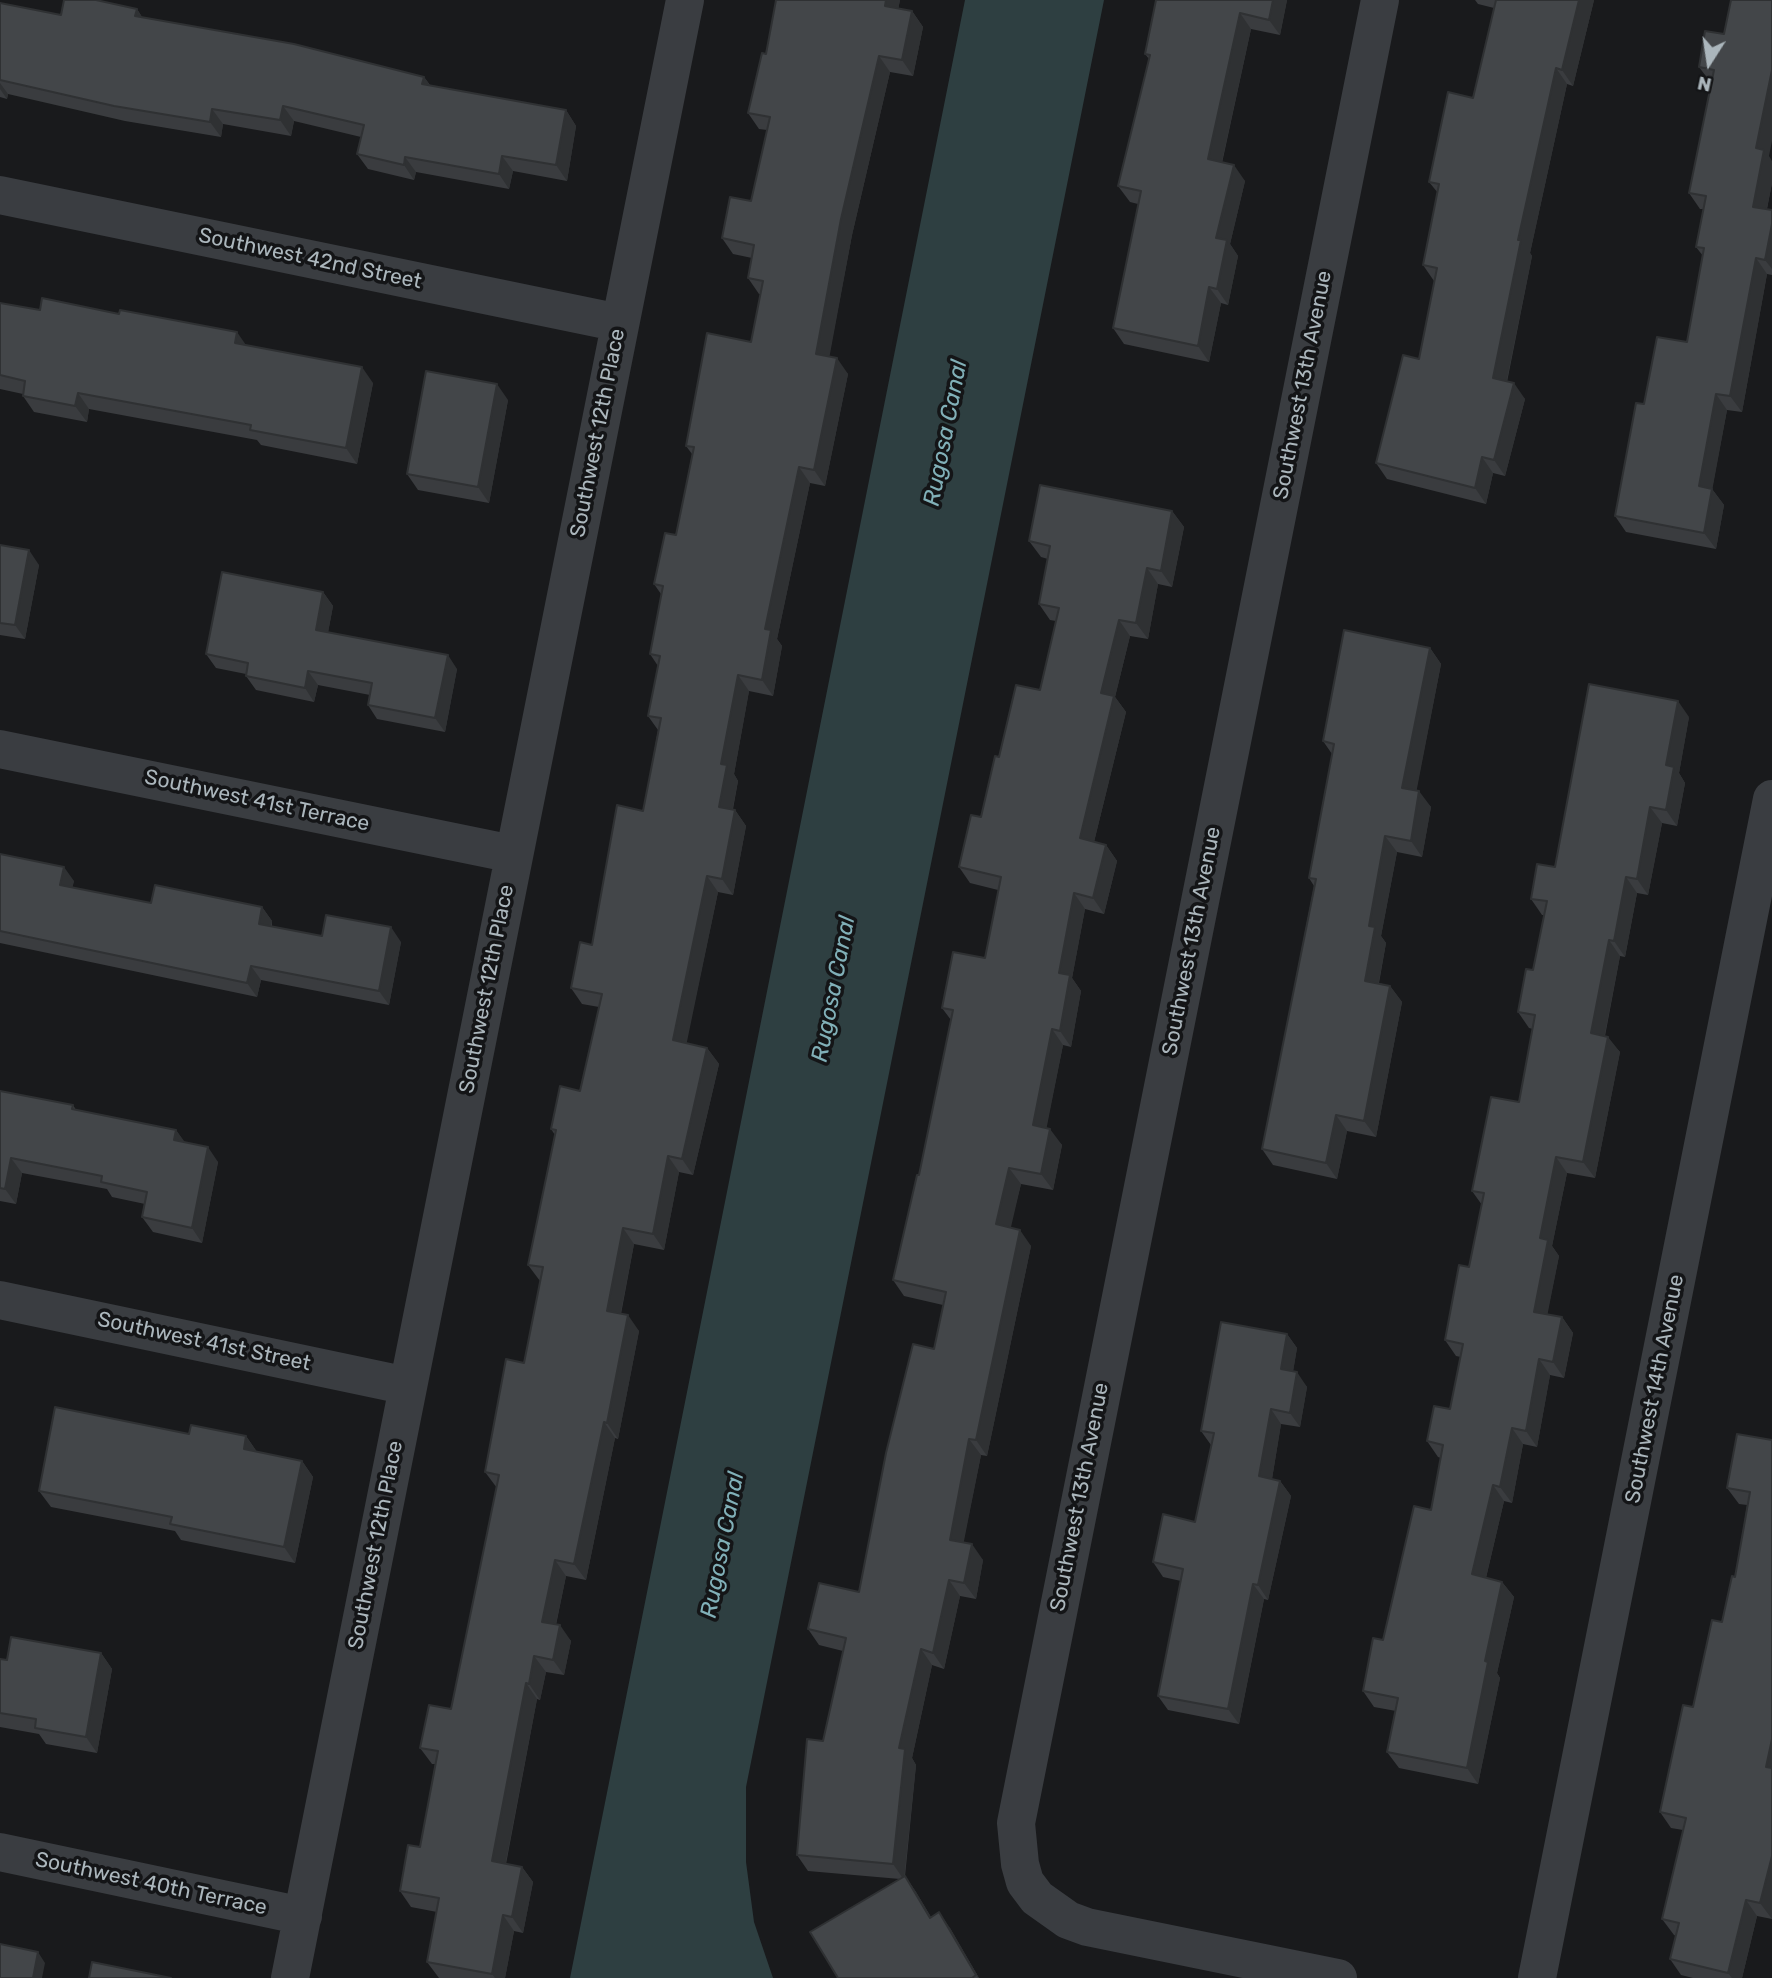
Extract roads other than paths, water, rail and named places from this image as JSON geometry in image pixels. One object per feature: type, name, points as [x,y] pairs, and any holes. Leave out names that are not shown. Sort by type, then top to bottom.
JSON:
[{"type":"street","name":"Southwest 12th Place","points":[[290,1978],[685,0]]},
{"type":"street","name":"Southwest 13th Avenue","points":[[1338,1978],[1087,1927],[1050,1909],[1025,1882],[1016,1844],[1018,1804],[1380,0]]},
{"type":"street","name":"Southwest 42nd Street","points":[[0,195],[620,323]]},
{"type":"street","name":"Southwest 41st Terrace","points":[[0,748],[513,854]]},
{"type":"street","name":"Southwest 14th Avenue","points":[[1537,1978],[1772,799]]},
{"type":"street","name":"Southwest 41st Street","points":[[0,1300],[408,1386]]},
{"type":"street","name":"Southwest 40th Terrace","points":[[0,1852],[303,1916]]},
{"type":"water","name":"Rugosa Canal","points":[[965,0],[1104,0],[746,1787],[746,1862],[754,1922],[773,1978],[570,1978]]}]
